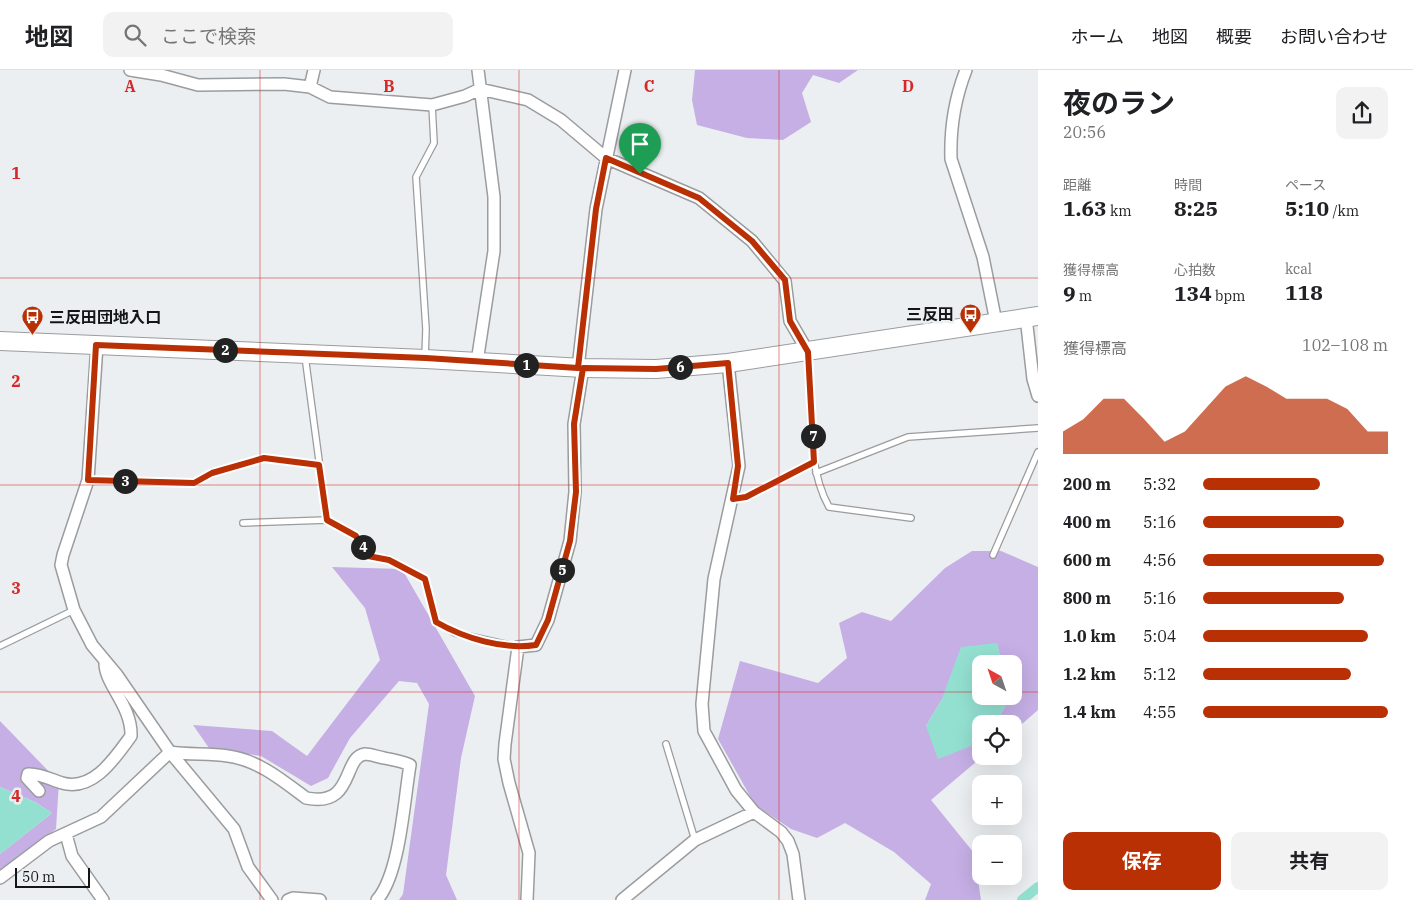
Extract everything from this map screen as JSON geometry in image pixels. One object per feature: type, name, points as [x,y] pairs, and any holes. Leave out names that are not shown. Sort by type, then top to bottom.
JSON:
[{"type":"main road","points":[[0,341],[426,358],[580,368],[656,369],[728,363],[808,352],[1032,316]]},
{"type":"street","points":[[130,70],[161,75],[198,85],[268,83],[310,87],[330,97],[432,105],[465,96],[480,89],[528,100],[561,120],[606,158],[699,198],[752,241],[785,280],[790,321],[808,352]]},
{"type":"street","points":[[310,87],[314,70]]},
{"type":"street","points":[[477,362],[494,250],[494,198],[478,70]]},
{"type":"street","points":[[526,900],[529,853],[504,759],[518,647],[536,645],[548,620],[570,541],[576,492],[574,424],[596,209],[625,70]]},
{"type":"street","points":[[966,70],[957,93],[951,159],[983,257],[996,322]]},
{"type":"street","points":[[1032,316],[1033,379],[1038,396]]},
{"type":"street","points":[[96,345],[88,480],[62,555],[62,565],[74,610],[92,645],[106,661],[170,752],[234,829],[248,867],[272,900]]},
{"type":"street","points":[[728,363],[738,466],[733,499],[720,546],[714,579],[702,717],[704,731],[711,747],[736,790],[754,812],[781,832],[788,841],[792,854],[799,900]]},
{"type":"street","points":[[39,790],[27,778],[28,774],[69,785],[80,785],[94,777],[108,764],[131,736],[128,715],[106,674],[106,661]]},
{"type":"street","points":[[0,878],[49,841],[101,817],[170,752]]},
{"type":"street","points":[[170,752],[190,755],[227,756],[245,760],[258,765],[306,798],[315,800],[335,795],[341,789],[358,757],[364,754],[402,761],[410,765],[394,863],[386,890],[377,900]]},
{"type":"street","points":[[622,900],[696,840],[754,812]]},
{"type":"street","points":[[66,834],[72,856],[103,900]]},
{"type":"street","points":[[288,900],[299,898],[320,900]]},
{"type":"lane","points":[[426,358],[426,329],[416,176],[434,143],[432,105]]},
{"type":"lane","points":[[808,352],[814,462],[820,490],[830,507],[911,518]]},
{"type":"lane","points":[[304,354],[327,520]]},
{"type":"lane","points":[[816,473],[908,437],[1038,428]]},
{"type":"lane","points":[[993,555],[1038,452]]},
{"type":"lane","points":[[88,480],[194,483],[212,473],[264,458],[319,465]]},
{"type":"lane","points":[[733,499],[746,497],[814,462]]},
{"type":"lane","points":[[243,523],[327,520],[356,536],[368,556],[389,560],[425,579],[436,622],[455,633],[518,647]]},
{"type":"lane","points":[[0,646],[74,610]]},
{"type":"lane","points":[[666,744],[696,840]]},
{"type":"shaded area","points":[[695,70],[858,70],[839,83],[813,75],[802,93],[811,122],[783,140],[747,138],[697,125],[692,100]]},
{"type":"shaded area","points":[[972,551],[1001,551],[1038,567],[1038,710],[1022,724],[1022,715],[1000,715],[1006,705],[1022,705],[1022,655],[1000,655],[997,644],[986,655],[972,655],[972,669],[941,701],[926,726],[972,743],[972,765],[931,800],[972,851],[972,885],[979,885],[981,900],[925,900],[931,884],[894,852],[845,823],[817,838],[791,829],[755,805],[718,739],[740,661],[818,683],[847,658],[839,623],[862,612],[891,621],[945,568]]},
{"type":"shaded area","points":[[332,567],[402,569],[475,696],[461,758],[446,875],[457,900],[399,900],[403,894],[429,704],[417,683],[399,681],[350,738],[328,778],[311,786],[261,756],[209,748],[193,725],[272,731],[307,756],[380,660],[365,608]]},
{"type":"shaded area","points":[[997,643],[1000,655],[972,655],[972,705],[1006,705],[1000,715],[972,715],[972,746],[938,759],[926,726],[941,701],[961,647]]},
{"type":"shaded area","points":[[0,721],[59,782],[56,829],[0,870],[0,854],[52,813],[35,802],[0,787]]},
{"type":"shaded area","points":[[0,787],[35,802],[52,813],[0,854]]},
{"type":"waterway","points":[[1022,900],[1038,887]]},
{"type":"place","name":"三反田","points":[[970,333]]},
{"type":"place","name":"三反田団地入口","points":[[33,336]]},
{"type":"route","points":[[606,158],[640,174],[699,198],[752,241],[785,280],[786,302],[790,321],[808,352],[814,462],[795,470],[746,497],[733,499],[738,466],[735,419],[728,363],[656,369],[583,368],[574,424],[576,492],[570,541],[548,620],[536,645],[518,647],[455,633],[436,622],[425,579],[389,560],[368,556],[356,536],[327,520],[319,465],[264,458],[212,473],[194,483],[88,480],[96,345],[426,358],[578,368],[596,209],[606,158]]}]
